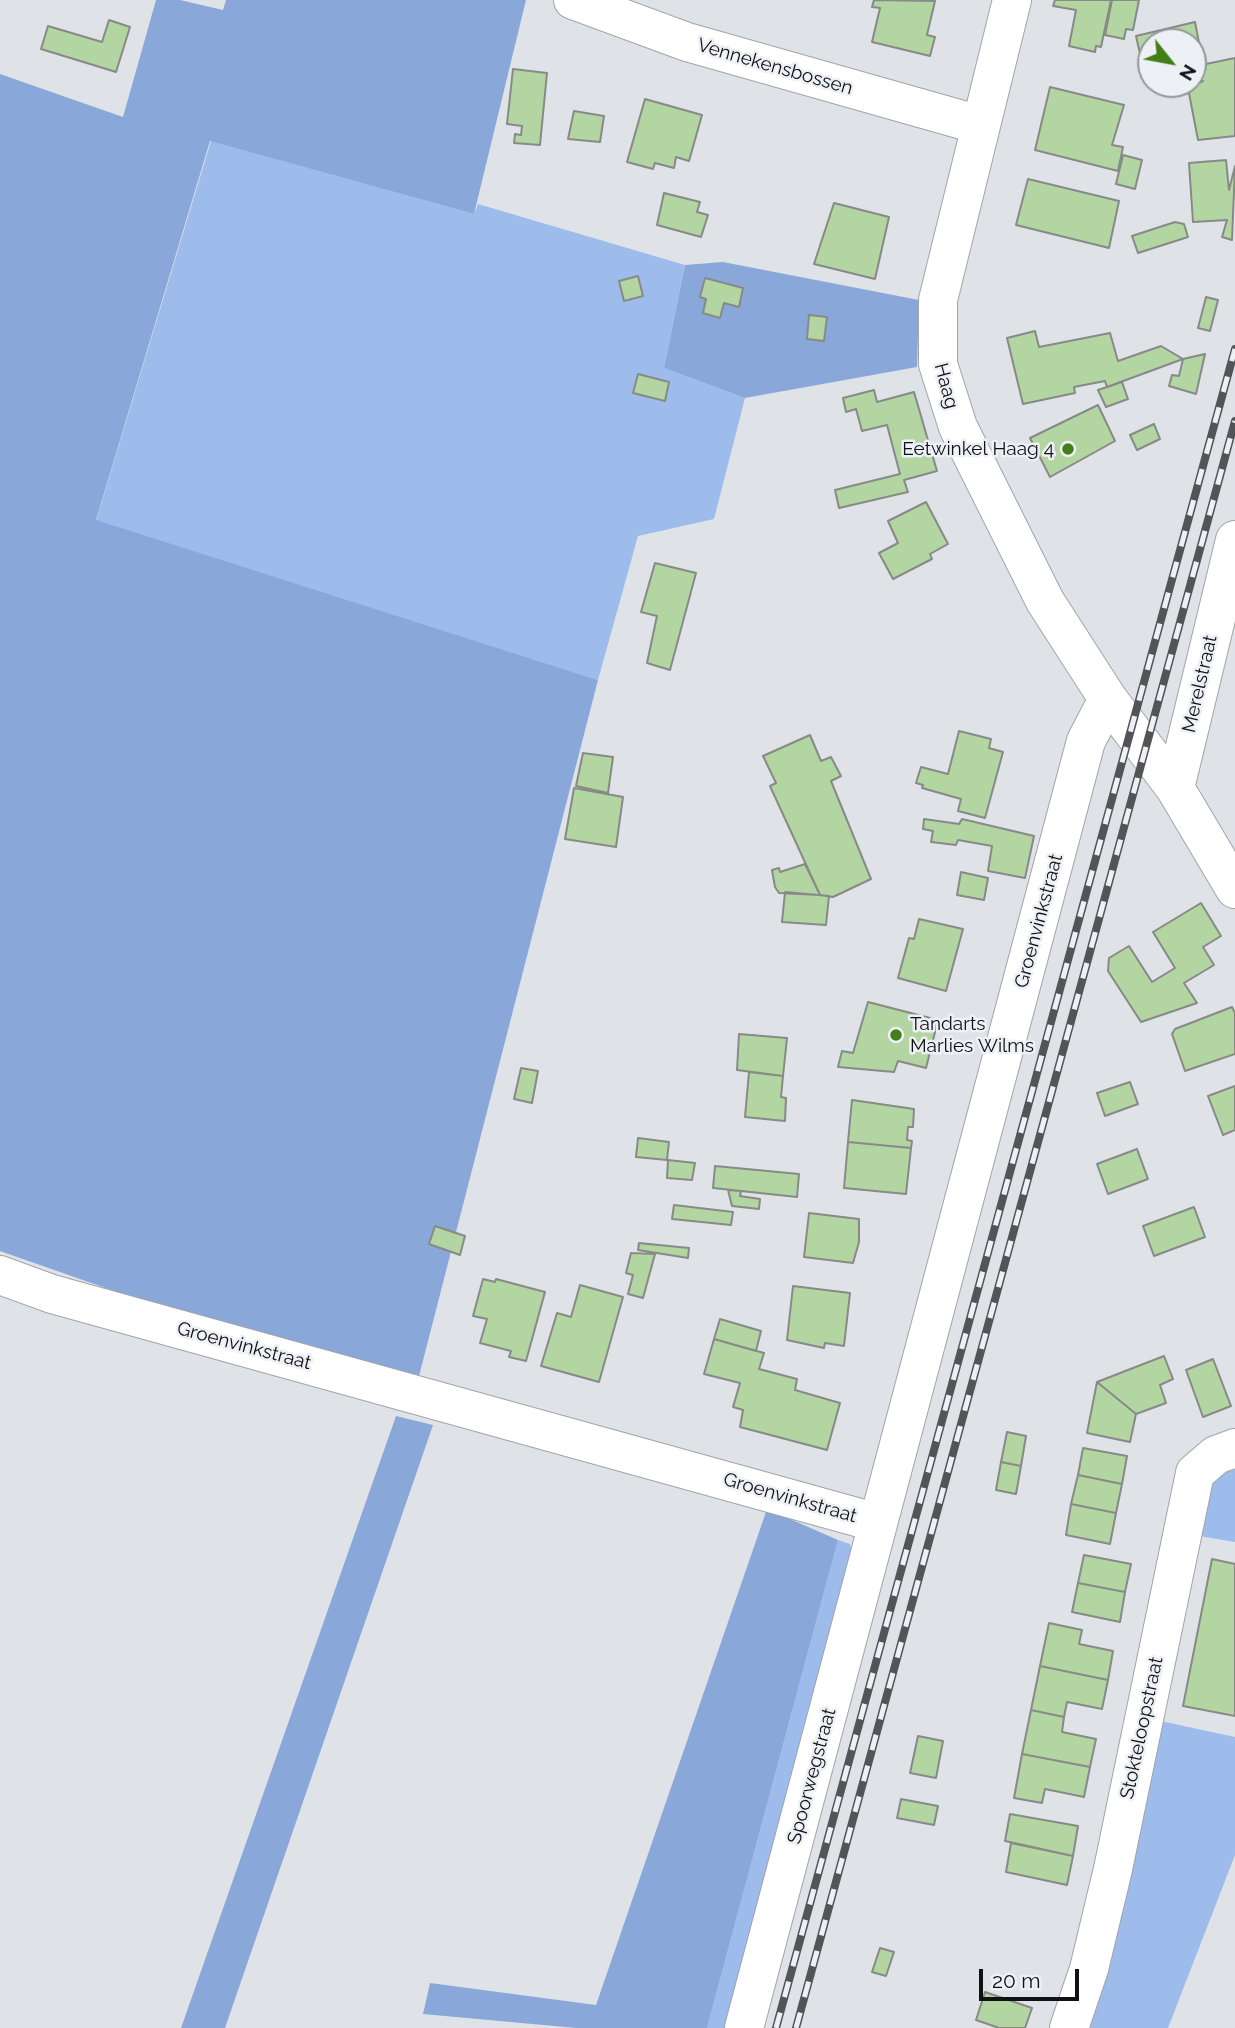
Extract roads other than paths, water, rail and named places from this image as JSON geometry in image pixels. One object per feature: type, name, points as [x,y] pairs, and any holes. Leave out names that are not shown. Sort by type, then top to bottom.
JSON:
[{"type":"street","name":"Vennekensbossen","points":[[573,0],[687,42],[980,124]]},
{"type":"street","name":"Haag","points":[[1012,0],[938,300],[938,364],[958,427],[1045,601],[1108,699],[1175,788],[1235,889]]},
{"type":"street","name":"Merelstraat","points":[[1175,788],[1201,671],[1231,575],[1235,540]]},
{"type":"street","name":"Groenvinkstraat","points":[[0,1275],[52,1294],[878,1523],[1086,741],[1108,699]]},
{"type":"street","name":"Stokteloopstraat","points":[[1069,2028],[1089,1969],[1112,1869],[1195,1473],[1216,1455],[1235,1448]]},
{"type":"street","name":"Spoorwegstraat","points":[[744,2028],[878,1523]]},
{"type":"railway","points":[[776,2028],[1235,349]]},
{"type":"railway","points":[[796,2028],[1235,421]]},
{"type":"place","name":"Eetwinkel Haag 4","points":[[1068,449]]},
{"type":"place","name":"Tandarts Marlies Wilms","points":[[896,1035]]}]
